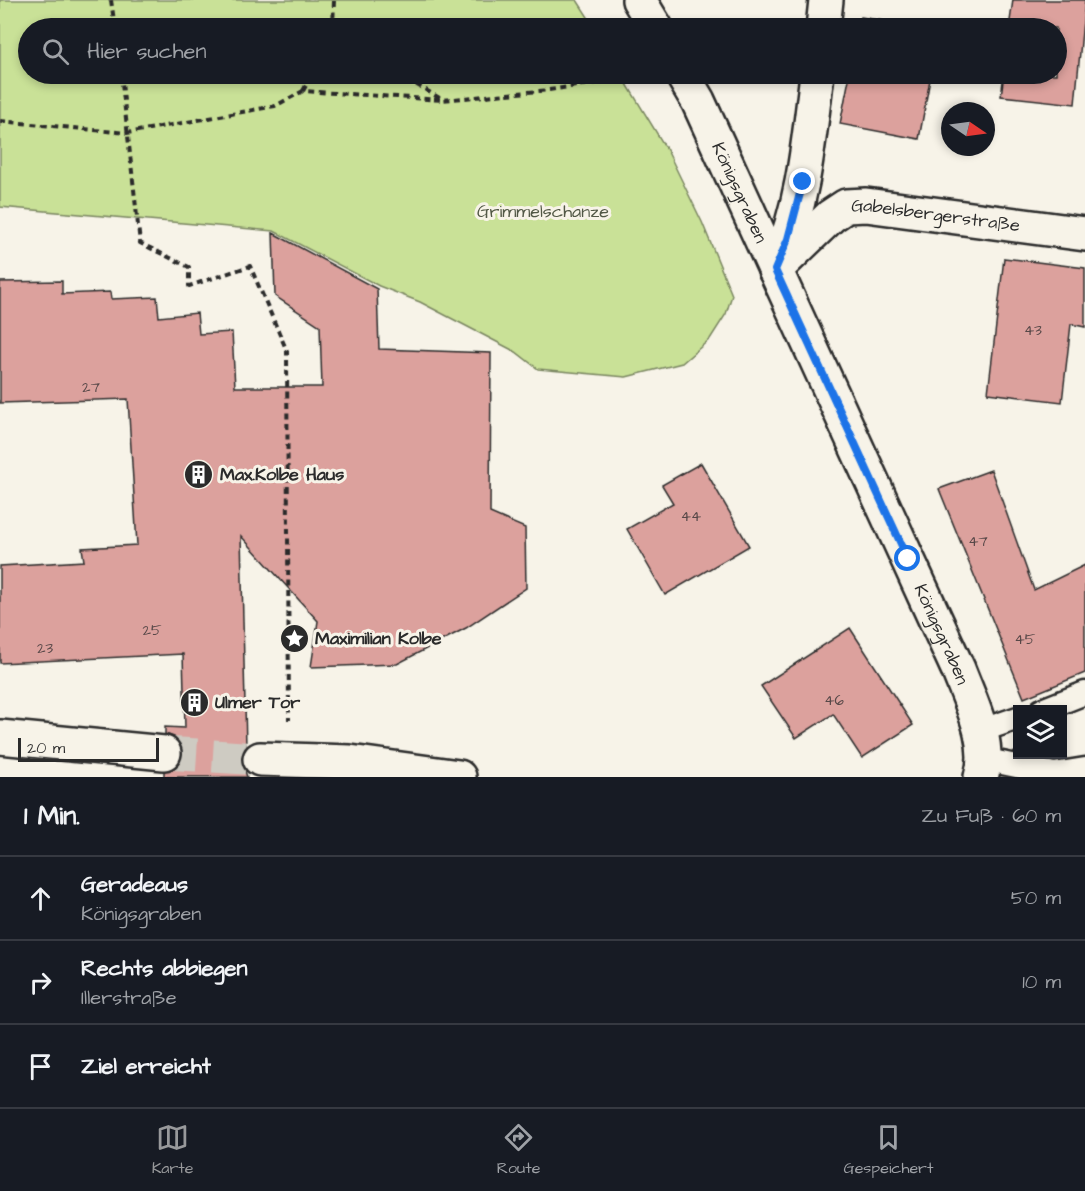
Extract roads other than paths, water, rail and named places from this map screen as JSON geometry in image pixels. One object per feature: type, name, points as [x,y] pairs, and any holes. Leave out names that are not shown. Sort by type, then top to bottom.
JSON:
[{"type":"street","points":[[639,0],[650,18]]},
{"type":"street","points":[[824,18],[826,0]]},
{"type":"street","name":"Königsgraben","points":[[688,84],[698,101],[958,669],[982,756]]},
{"type":"street","points":[[775,270],[788,239],[803,182],[816,84]]},
{"type":"street","name":"Gabelsbergerstraße","points":[[775,270],[831,216],[846,206],[866,205],[1085,234]]},
{"type":"street","points":[[0,737],[164,753]]},
{"type":"street","points":[[275,760],[350,762],[459,777]]},
{"type":"lane","points":[[1055,705],[1085,693]]},
{"type":"lane","points":[[1013,722],[982,756],[1054,774],[1085,768]]},
{"type":"tunnel","points":[[164,753],[260,759]]},
{"type":"place","name":"Max.Kolbe Haus","points":[[199,474]]},
{"type":"place","name":"Maximilian Kolbe","points":[[294,638]]},
{"type":"place","name":"Ulmer Tor","points":[[194,702]]},
{"type":"park label","name":"Grimmelschanze","points":[[543,211]]}]
